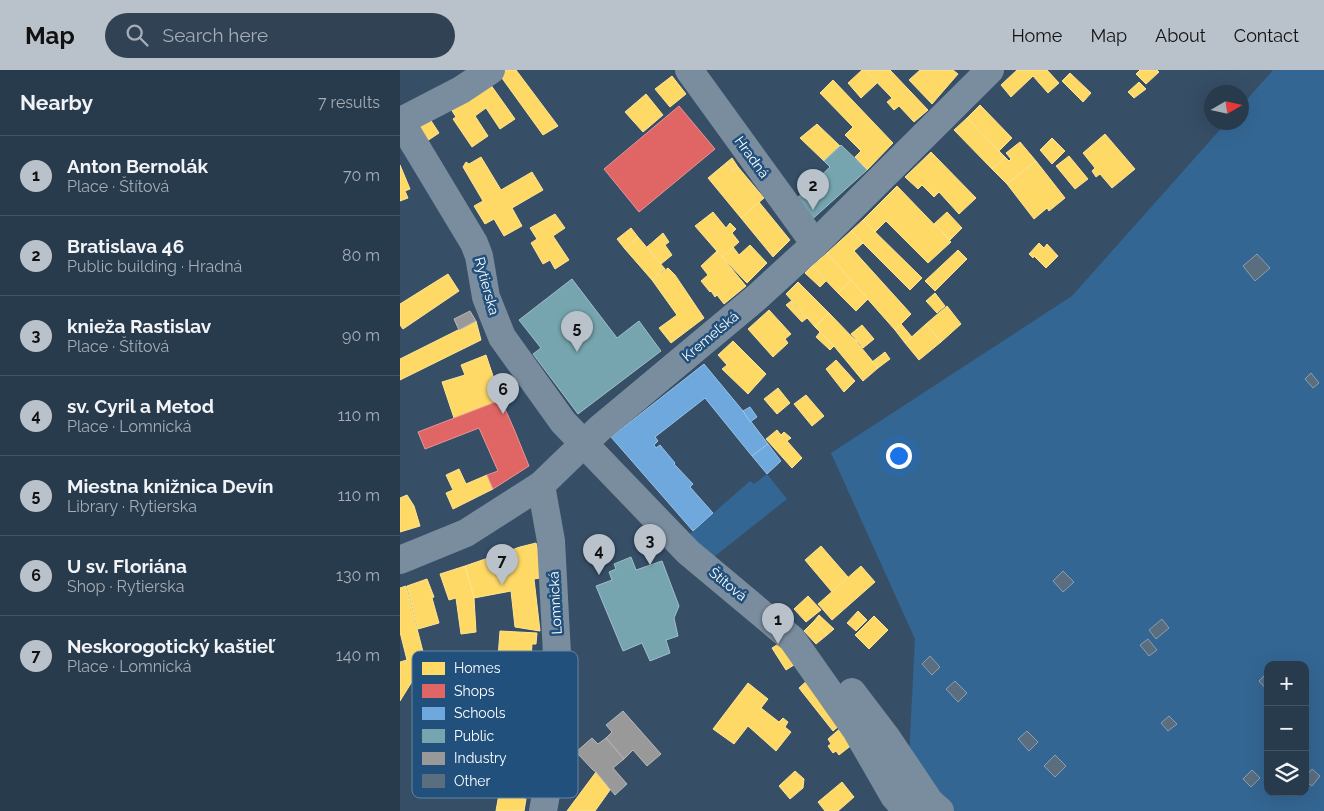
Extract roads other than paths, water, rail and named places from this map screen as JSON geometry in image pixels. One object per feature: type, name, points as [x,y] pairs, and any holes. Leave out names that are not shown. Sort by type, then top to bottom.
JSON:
[{"type":"street","points":[[400,121],[462,90],[491,70]]},
{"type":"street","name":"Hradná","points":[[689,70],[815,244]]},
{"type":"street","name":"Kremeľská","points":[[400,560],[466,533],[541,486],[585,442],[642,392],[756,298],[815,244],[990,70]]},
{"type":"street","name":"Rytierska","points":[[400,121],[474,243],[479,256],[486,297],[502,337],[563,422],[585,442]]},
{"type":"street","name":"Štítová","points":[[585,442],[655,519],[688,552],[770,619],[801,649],[856,730],[894,796],[907,811]]},
{"type":"street","name":"Lomnická","points":[[541,486],[552,541],[557,651]]},
{"type":"street","points":[[801,649],[824,658],[886,738],[930,802],[940,811]]},
{"type":"street","name":"Lomnická","points":[[543,811],[545,798]]},
{"type":"place","name":"Bratislava 46","points":[[813,210]]},
{"type":"place","name":"Miestna knižnica Devín","points":[[577,352]]},
{"type":"place","name":"U sv. Floriána","points":[[503,414]]},
{"type":"place","name":"knieža Rastislav","points":[[650,565]]},
{"type":"place","name":"sv. Cyril a Metod","points":[[599,575]]},
{"type":"place","name":"Neskorogotický kaštieľ","points":[[502,585]]},
{"type":"place","name":"Anton Bernolák","points":[[778,644]]}]
